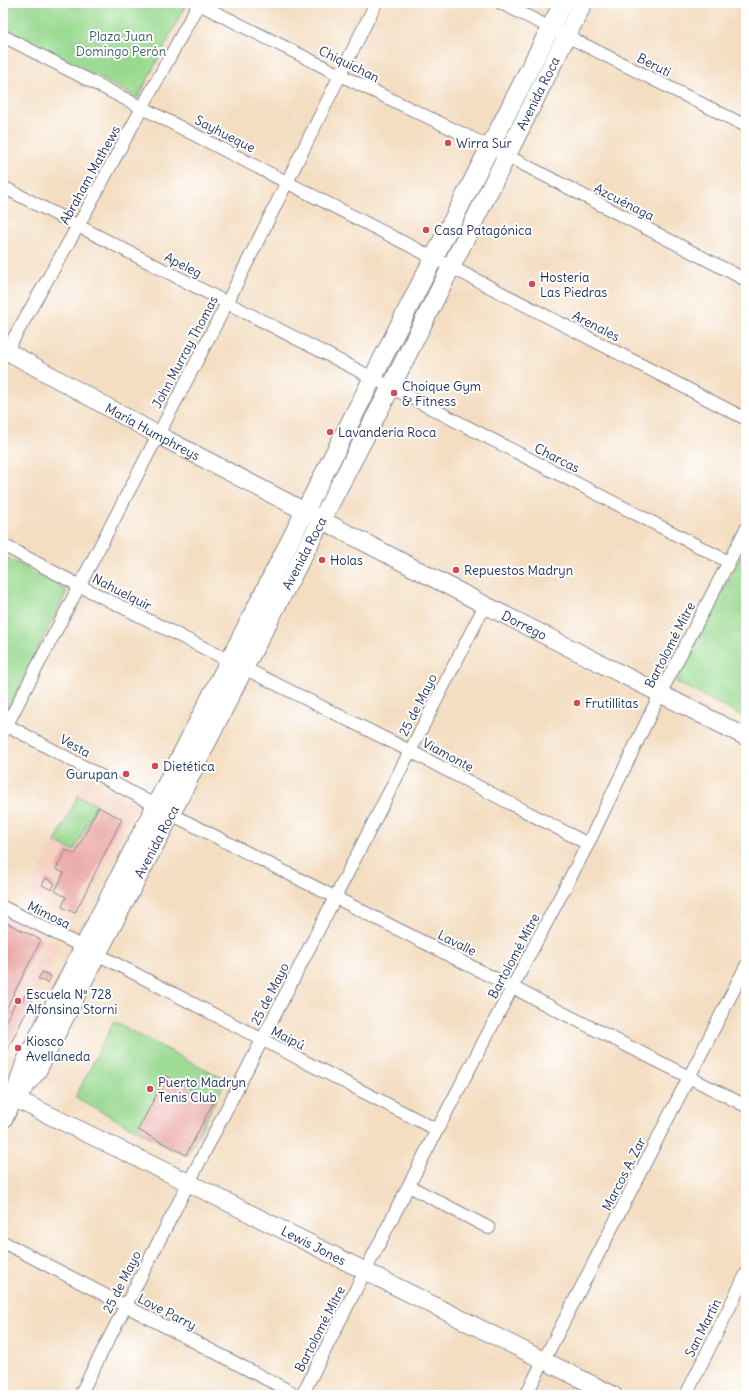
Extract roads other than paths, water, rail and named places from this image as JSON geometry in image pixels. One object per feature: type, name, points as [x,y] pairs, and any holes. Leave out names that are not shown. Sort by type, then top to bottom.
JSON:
[{"type":"main road","name":"Avenida Roca","points":[[90,950],[171,814],[236,664],[305,511],[563,3]]},
{"type":"main road","name":"Avenida Roca","points":[[3,1119],[9,1095],[37,1071],[155,806],[236,664],[321,520],[391,387],[583,3]]},
{"type":"main road","name":"María Humphreys","points":[[4,353],[305,511]]},
{"type":"main road","name":"Dorrego","points":[[305,511],[485,605],[746,737]]},
{"type":"main road","name":"Lewis Jones","points":[[9,1095],[189,1182],[613,1395]]},
{"type":"street","name":"Chiquichan","points":[[198,3],[340,75],[490,147]]},
{"type":"street","name":"Abraham Mathews","points":[[4,353],[78,226],[143,108],[198,3]]},
{"type":"street","name":"John Murray Thomas","points":[[4,726],[80,586],[227,303],[288,183],[376,3]]},
{"type":"street","name":"Beruti","points":[[501,3],[746,126]]},
{"type":"street","name":"Sayhueque","points":[[3,36],[434,257]]},
{"type":"street","name":"Azcuénaga","points":[[490,147],[506,157],[746,280]]},
{"type":"street","name":"Apeleg","points":[[3,187],[372,378]]},
{"type":"street","name":"Arenales","points":[[434,257],[746,419]]},
{"type":"street","name":"Charcas","points":[[372,378],[729,562]]},
{"type":"street","name":"Bartolomé Mitre","points":[[302,1395],[438,1130],[588,844],[660,694],[746,529]]},
{"type":"street","name":"Nahuelquir","points":[[3,546],[236,664]]},
{"type":"street","name":"25 de Mayo","points":[[80,1395],[485,605]]},
{"type":"street","name":"Viamonte","points":[[236,664],[410,751],[588,844]]},
{"type":"street","name":"Vesta","points":[[4,726],[155,806]]},
{"type":"street","name":"Lavalle","points":[[155,806],[746,1106]]},
{"type":"street","name":"Mimosa","points":[[3,907],[90,950]]},
{"type":"street","name":"Maipú","points":[[90,950],[438,1130]]},
{"type":"street","name":"Marcos A. Zar","points":[[526,1395],[746,966]]},
{"type":"street","points":[[409,1186],[489,1228]]},
{"type":"street","name":"Love Parry","points":[[3,1242],[297,1395]]},
{"type":"street","name":"San Martín","points":[[686,1395],[746,1274]]},
{"type":"place","name":"Wirra Sur","points":[[448,143]]},
{"type":"place","name":"Casa Patagónica","points":[[426,230]]},
{"type":"place","name":"Hostería Las Piedras","points":[[532,284]]},
{"type":"place","name":"Choique Gym & Fitness","points":[[394,393]]},
{"type":"place","name":"Lavandería Roca","points":[[330,432]]},
{"type":"place","name":"Holas","points":[[322,560]]},
{"type":"place","name":"Repuestos Madryn","points":[[456,570]]},
{"type":"place","name":"Frutillitas","points":[[577,703]]},
{"type":"place","name":"Dietética","points":[[155,766]]},
{"type":"place","name":"Gurupan","points":[[126,774]]},
{"type":"place","name":"Escuela Nº 728 Alfonsina Storni","points":[[18,1001]]},
{"type":"place","name":"Kiosco Avellaneda","points":[[18,1048]]},
{"type":"place","name":"Puerto Madryn Tenis Club","points":[[150,1089]]},
{"type":"park label","name":"Plaza Juan Domingo Perón","points":[[121,44]]}]
